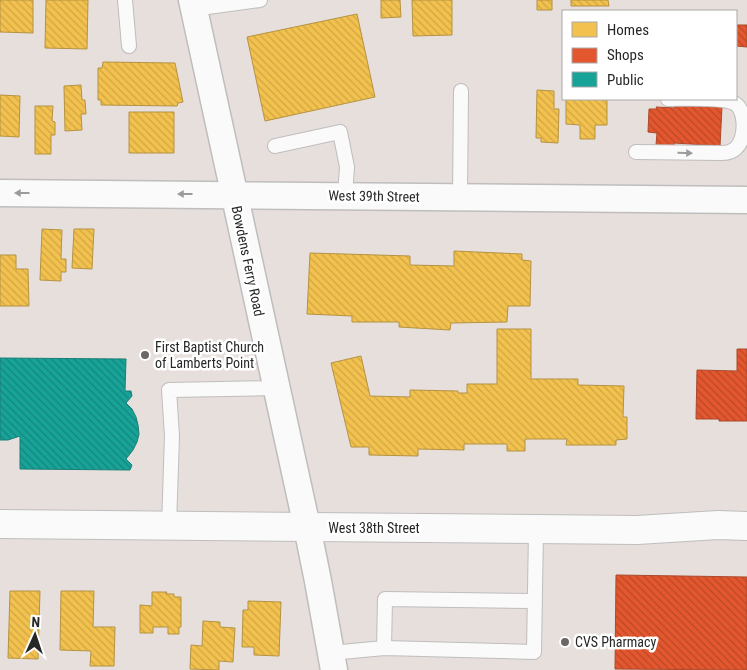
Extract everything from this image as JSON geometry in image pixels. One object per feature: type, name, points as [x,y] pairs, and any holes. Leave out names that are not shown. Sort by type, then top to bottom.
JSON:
[{"type":"street","name":"Bowdens Ferry Road","points":[[192,4],[307,528],[333,662]]},
{"type":"street","name":"West 39th Street","points":[[0,192],[747,200]]},
{"type":"street","name":"West 38th Street","points":[[0,524],[536,530],[637,530],[718,525],[747,526]]},
{"type":"lane","points":[[125,0],[130,46]]},
{"type":"lane","points":[[192,4],[260,0]]},
{"type":"lane","points":[[460,196],[461,91]]},
{"type":"lane","points":[[636,152],[722,153],[730,152],[737,148],[743,134],[743,116],[741,108],[735,103],[725,100]]},
{"type":"lane","points":[[275,146],[340,132],[347,168],[345,195]]},
{"type":"lane","points":[[168,526],[172,436],[169,390],[276,388]]},
{"type":"lane","points":[[333,662],[384,648],[534,652],[536,530]]},
{"type":"lane","points":[[384,648],[385,598],[535,601]]},
{"type":"building: Homes","points":[[0,0],[33,0],[33,33],[0,32]]},
{"type":"building: Homes","points":[[46,0],[88,0],[87,49],[45,48]]},
{"type":"building: Homes","points":[[381,0],[400,0],[401,17],[381,18]]},
{"type":"building: Homes","points":[[412,0],[452,0],[452,35],[413,36]]},
{"type":"building: Homes","points":[[537,0],[552,0],[552,10],[537,10]]},
{"type":"building: Homes","points":[[571,0],[608,0],[609,6],[571,6]]},
{"type":"building: Homes","points":[[357,14],[375,97],[265,121],[247,37]]},
{"type":"building: Homes","points":[[103,62],[175,63],[183,102],[178,103],[177,106],[101,105],[101,100],[98,100],[98,68],[102,68]]},
{"type":"building: Homes","points":[[81,85],[82,100],[85,100],[86,114],[81,114],[82,130],[65,131],[64,86]]},
{"type":"building: Homes","points":[[537,90],[554,91],[554,109],[559,109],[558,143],[541,142],[541,138],[536,138]]},
{"type":"building: Homes","points":[[0,95],[20,96],[19,137],[0,136]]},
{"type":"building: Homes","points":[[566,100],[607,100],[607,125],[595,125],[595,139],[580,139],[580,125],[566,124]]},
{"type":"building: Homes","points":[[35,106],[53,106],[52,121],[55,122],[55,135],[51,135],[51,154],[35,154]]},
{"type":"building: Homes","points":[[129,112],[174,112],[174,153],[129,153]]},
{"type":"building: Homes","points":[[42,229],[62,230],[61,259],[66,259],[66,272],[61,272],[61,281],[40,280]]},
{"type":"building: Homes","points":[[74,229],[94,229],[92,269],[72,268]]},
{"type":"building: Homes","points":[[454,251],[522,254],[522,260],[531,261],[530,306],[508,306],[507,322],[451,323],[450,330],[399,327],[399,322],[352,322],[352,316],[307,314],[310,253],[410,256],[410,265],[454,266]]},
{"type":"building: Homes","points":[[0,255],[16,255],[16,269],[28,269],[29,306],[0,306]]},
{"type":"building: Homes","points":[[497,329],[531,329],[531,379],[578,379],[578,385],[624,386],[623,417],[627,417],[627,439],[616,440],[616,445],[566,445],[567,439],[525,439],[525,451],[507,451],[507,444],[464,444],[464,450],[418,449],[418,456],[369,455],[369,447],[351,447],[331,363],[361,356],[370,396],[410,397],[410,390],[458,391],[458,393],[467,393],[467,384],[497,384]]},
{"type":"building: Homes","points":[[10,591],[40,591],[38,659],[8,658]]},
{"type":"building: Homes","points":[[61,591],[94,591],[93,627],[115,627],[114,666],[90,666],[91,651],[60,650]]},
{"type":"building: Homes","points":[[152,592],[167,592],[166,594],[174,594],[174,597],[181,597],[181,627],[179,627],[179,634],[168,634],[168,627],[153,627],[153,633],[140,633],[140,605],[152,606]]},
{"type":"building: Homes","points":[[248,601],[281,602],[279,656],[254,655],[254,647],[242,647],[243,610],[248,610]]},
{"type":"building: Homes","points":[[203,621],[220,622],[220,627],[235,628],[233,662],[219,661],[219,670],[190,669],[191,645],[202,646]]},
{"type":"building: Shops","points":[[737,25],[747,25],[747,47],[737,46]]},
{"type":"building: Shops","points":[[674,105],[722,107],[720,146],[674,143],[674,146],[656,145],[657,133],[648,132],[649,109],[657,109],[656,107],[675,108]]},
{"type":"building: Shops","points":[[737,349],[747,349],[747,421],[696,419],[697,370],[737,371]]},
{"type":"building: Shops","points":[[616,575],[747,577],[747,670],[615,669]]},
{"type":"building: Public","points":[[0,358],[126,359],[125,391],[131,391],[132,396],[126,403],[136,417],[139,434],[133,450],[126,459],[132,465],[130,470],[20,469],[20,436],[8,440],[0,440]]},
{"type":"place","name":"First Baptist Church of Lamberts Point","points":[[145,355]]},
{"type":"place","name":"CVS Pharmacy","points":[[565,642]]}]
